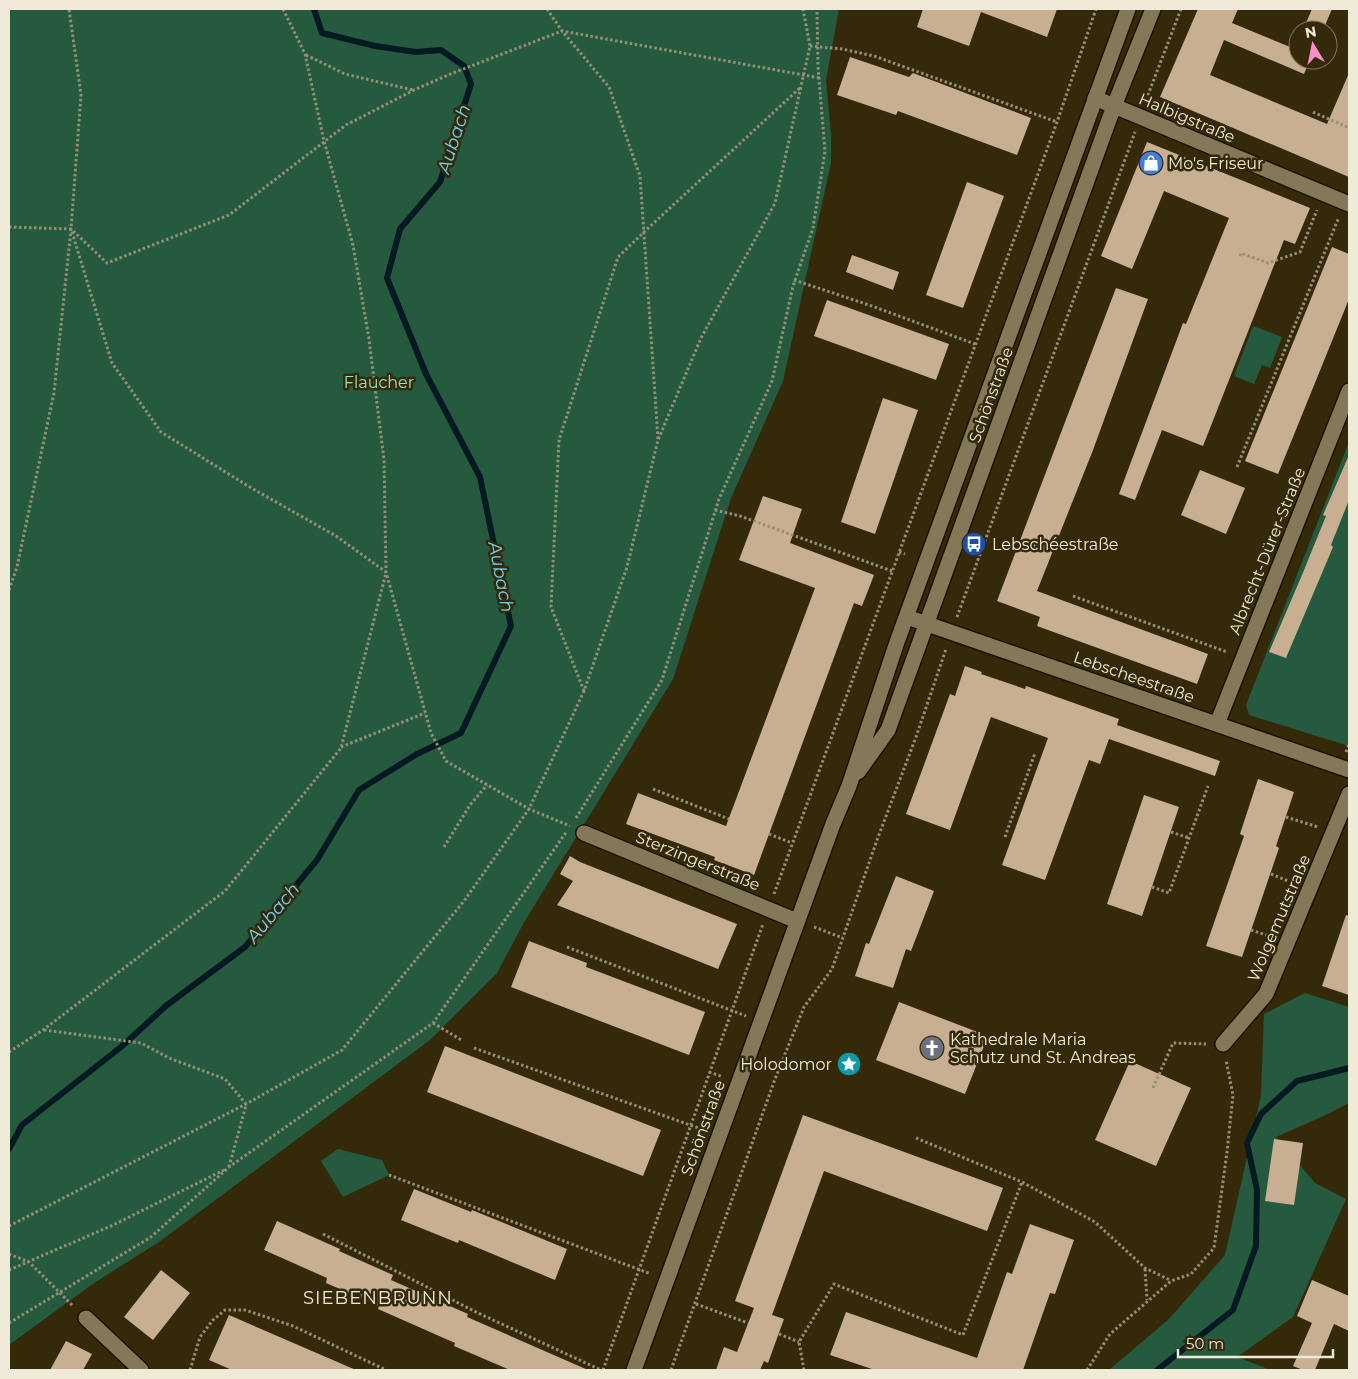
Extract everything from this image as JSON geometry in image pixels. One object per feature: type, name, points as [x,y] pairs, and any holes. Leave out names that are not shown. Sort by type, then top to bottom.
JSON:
[{"type":"street","name":"Schönstraße","points":[[634,1370],[797,921],[849,786],[907,617],[1128,9]]},
{"type":"street","name":"Schönstraße","points":[[849,786],[888,730],[1150,10]]},
{"type":"street","name":"Halbigstraße","points":[[1095,98],[1344,210]]},
{"type":"street","name":"Albrecht-Dürer-Straße","points":[[1217,724],[1349,391]]},
{"type":"street","name":"Lebscheestraße","points":[[907,617],[1349,770]]},
{"type":"street","name":"Wolgemutstraße","points":[[1223,1044],[1266,994],[1349,794]]},
{"type":"street","name":"Sterzingerstraße","points":[[584,833],[797,921]]},
{"type":"street","points":[[86,1318],[141,1370]]},
{"type":"path","points":[[9,590],[17,567],[54,393],[71,229],[81,95],[69,9]]},
{"type":"path","points":[[283,9],[305,54],[324,141],[353,245],[369,339],[384,460],[386,572],[430,733],[446,761],[529,810],[584,833]]},
{"type":"path","points":[[547,9],[562,31],[609,87],[640,176],[658,440]]},
{"type":"path","points":[[9,1226],[246,1104],[342,1050],[464,900],[529,810],[584,691],[627,567],[658,440],[701,338],[775,203],[810,46],[803,9]]},
{"type":"path","points":[[9,1323],[151,1236],[229,1167],[433,1023],[570,826],[662,680],[719,499],[772,382],[794,280],[813,228],[825,151],[817,9]]},
{"type":"path","points":[[323,1234],[478,1313],[602,1370],[1096,9]]},
{"type":"path","points":[[671,1370],[779,1070],[804,1007],[832,969],[877,840],[916,737],[952,631],[1181,9]]},
{"type":"path","points":[[9,226],[71,229],[108,263],[229,215],[346,126],[414,90],[452,73],[562,31],[820,78]]},
{"type":"path","points":[[810,46],[842,49],[874,56],[1056,122]]},
{"type":"path","points":[[305,54],[345,74],[414,90]]},
{"type":"path","points":[[584,691],[551,607],[559,440],[618,257],[801,86]]},
{"type":"path","points":[[1313,112],[1349,128]]},
{"type":"path","points":[[1240,256],[1241,253],[1268,263],[1300,252],[1318,208]]},
{"type":"path","points":[[1237,467],[1344,210]]},
{"type":"path","points":[[71,229],[112,363],[161,432],[248,486],[336,536],[386,572]]},
{"type":"path","points":[[794,280],[975,344]]},
{"type":"path","points":[[916,505],[922,507]]},
{"type":"path","points":[[715,510],[740,516],[892,571]]},
{"type":"path","points":[[899,552],[905,554]]},
{"type":"path","points":[[967,571],[974,573]]},
{"type":"path","points":[[9,1052],[44,1030],[225,891],[340,748],[386,572]]},
{"type":"path","points":[[1073,596],[1220,650]]},
{"type":"path","points":[[340,748],[425,713]]},
{"type":"path","points":[[1005,837],[1034,753]]},
{"type":"path","points":[[444,847],[470,806],[487,785]]},
{"type":"path","points":[[1152,887],[1169,893],[1208,786]]},
{"type":"path","points":[[652,789],[729,819]]},
{"type":"path","points":[[1286,817],[1333,832]]},
{"type":"path","points":[[1171,832],[1189,838]]},
{"type":"path","points":[[769,834],[792,843]]},
{"type":"path","points":[[1270,874],[1310,889]]},
{"type":"path","points":[[797,921],[843,938]]},
{"type":"path","points":[[567,947],[761,1021]]},
{"type":"path","points":[[433,1023],[463,1041]]},
{"type":"path","points":[[44,1030],[141,1043],[170,1058],[225,1079],[246,1104]]},
{"type":"path","points":[[1087,1370],[1110,1334],[1171,1281],[1191,1274],[1214,1248],[1233,1095],[1223,1044],[1173,1043],[1153,1088]]},
{"type":"path","points":[[474,1048],[720,1135]]},
{"type":"path","points":[[9,1270],[111,1226],[229,1167],[246,1104]]},
{"type":"path","points":[[916,1138],[1022,1182],[1095,1222],[1145,1268],[1171,1281]]},
{"type":"path","points":[[389,1175],[638,1270]]},
{"type":"path","points":[[804,1370],[799,1342],[834,1284],[963,1335],[1022,1182]]},
{"type":"path","points":[[9,1254],[29,1262],[86,1318]]},
{"type":"path","points":[[1145,1268],[1147,1300]]},
{"type":"path","points":[[696,1304],[748,1323]]},
{"type":"path","points":[[190,1370],[200,1337],[213,1320],[225,1310],[245,1310],[293,1326],[386,1370]]},
{"type":"path","points":[[779,1334],[799,1342]]},
{"type":"green space","name":"Flaucher","points":[[9,9],[839,9],[826,80],[831,135],[831,163],[783,381],[731,498],[673,679],[523,924],[497,973],[430,1040],[159,1242],[94,1283],[9,1345]]},
{"type":"green space","points":[[1253,326],[1282,337],[1270,368],[1262,365],[1254,384],[1234,376]]},
{"type":"green space","points":[[1349,442],[1349,746],[1249,715],[1246,705]]},
{"type":"green space","points":[[1305,993],[1349,1007],[1349,1103],[1276,1137],[1315,1183],[1346,1199],[1293,1317],[1237,1357],[1271,1370],[1109,1370],[1169,1319],[1225,1255],[1261,1095],[1264,1014]]},
{"type":"green space","points":[[338,1149],[382,1160],[389,1175],[343,1197],[321,1161]]},
{"type":"building","points":[[923,9],[1057,9],[1047,37],[981,12],[969,46],[917,27]]},
{"type":"building","points":[[1198,9],[1238,9],[1232,23],[1288,46],[1288,67],[1224,40],[1210,75],[1327,124],[1349,73],[1349,177],[1160,97]]},
{"type":"building","points":[[1312,9],[1332,9],[1327,20],[1307,20]]},
{"type":"building","points":[[850,57],[909,77],[913,73],[1031,118],[1017,155],[898,111],[896,115],[837,95]]},
{"type":"building","points":[[1295,70],[1306,70],[1304,74]]},
{"type":"building","points":[[1147,142],[1310,208],[1295,244],[1284,240],[1203,446],[1162,430],[1135,500],[1119,494],[1183,323],[1186,324],[1229,218],[1164,191],[1132,269],[1101,256]]},
{"type":"building","points":[[967,182],[1004,196],[963,308],[926,295]]},
{"type":"building","points":[[1332,247],[1349,254],[1349,299],[1278,474],[1245,461]]},
{"type":"building","points":[[852,255],[899,272],[893,290],[846,272]]},
{"type":"building","points":[[1116,288],[1148,299],[1093,450],[1037,591],[1208,654],[1197,684],[1037,626],[1040,617],[997,601]]},
{"type":"building","points":[[827,300],[949,344],[936,380],[814,336]]},
{"type":"building","points":[[883,398],[918,410],[875,534],[841,522]]},
{"type":"building","points":[[1349,455],[1349,500],[1331,545],[1333,547],[1286,658],[1269,652],[1326,516],[1323,515]]},
{"type":"building","points":[[1200,470],[1245,488],[1226,534],[1181,515]]},
{"type":"building","points":[[763,496],[802,509],[790,543],[874,575],[862,606],[854,603],[754,875],[714,860],[715,857],[626,824],[638,793],[726,826],[815,588],[739,560]]},
{"type":"building","points":[[965,666],[982,672],[981,674],[1025,689],[1026,686],[1119,719],[1117,725],[1220,761],[1215,776],[1109,739],[1100,764],[1089,760],[1045,880],[1002,865],[1048,738],[991,717],[950,830],[906,814],[950,694],[955,696]]},
{"type":"building","points":[[1258,779],[1294,792],[1276,846],[1279,848],[1242,957],[1206,946],[1244,836],[1240,834]]},
{"type":"building","points":[[1144,795],[1179,807],[1142,916],[1107,904]]},
{"type":"building","points":[[570,856],[580,862],[737,924],[718,969],[557,905],[573,881],[560,874]]},
{"type":"building","points":[[896,876],[934,891],[911,951],[906,949],[893,988],[855,976],[866,943],[869,944]]},
{"type":"building","points":[[1346,915],[1349,916],[1349,995],[1322,986]]},
{"type":"building","points":[[529,941],[587,963],[586,967],[705,1012],[689,1055],[511,987]]},
{"type":"building","name":"Kathedrale Maria Schutz und St. Andreas","points":[[899,1002],[988,1036],[965,1094],[876,1060]]},
{"type":"building","points":[[445,1046],[661,1130],[643,1176],[427,1092]]},
{"type":"building","points":[[1130,1061],[1191,1088],[1156,1166],[1095,1140]]},
{"type":"building","points":[[803,1115],[1003,1188],[987,1231],[824,1171],[772,1315],[784,1319],[768,1363],[764,1361],[760,1370],[716,1370],[724,1347],[737,1352],[754,1308],[735,1301]]},
{"type":"building","points":[[1274,1139],[1303,1143],[1294,1205],[1265,1201]]},
{"type":"building","points":[[414,1189],[471,1212],[472,1210],[567,1249],[555,1280],[459,1240],[458,1243],[401,1220]]},
{"type":"building","points":[[277,1221],[393,1275],[391,1280],[468,1314],[467,1317],[588,1370],[510,1370],[454,1346],[455,1343],[378,1309],[379,1306],[326,1283],[327,1278],[264,1250]]},
{"type":"building","points":[[1030,1224],[1074,1240],[1055,1294],[1050,1293],[1023,1370],[875,1370],[830,1355],[846,1312],[977,1358],[1007,1272],[1012,1274]]},
{"type":"building","points":[[161,1270],[190,1293],[153,1340],[124,1317]]},
{"type":"building","points":[[1312,1280],[1349,1296],[1349,1331],[1334,1324],[1315,1370],[1303,1370],[1293,1366],[1312,1323],[1297,1316]]},
{"type":"building","points":[[229,1315],[356,1370],[232,1370],[209,1360]]},
{"type":"building","points":[[66,1341],[92,1354],[83,1370],[50,1370]]},
{"type":"waterway","name":"Aubach","points":[[9,1149],[22,1125],[121,1047],[167,1005],[245,947],[317,860],[359,790],[417,754],[461,733],[511,626],[480,477],[426,374],[387,278],[400,229],[440,182],[471,84],[464,66],[441,50],[416,52],[375,46],[322,33],[314,9]]},
{"type":"waterway","points":[[1157,1370],[1233,1310],[1256,1246],[1257,1190],[1247,1143],[1261,1114],[1297,1081],[1349,1068]]},
{"type":"place","name":"Mo's Friseur","points":[[1151,163]]},
{"type":"place","name":"Lebschéestraße","points":[[974,544]]},
{"type":"place","name":"Kathedrale Maria Schutz und St. Andreas","points":[[932,1048]]},
{"type":"place","name":"Holodomor","points":[[849,1064]]},
{"type":"district","name":"SIEBENBRUNN","points":[[378,1298]]}]
